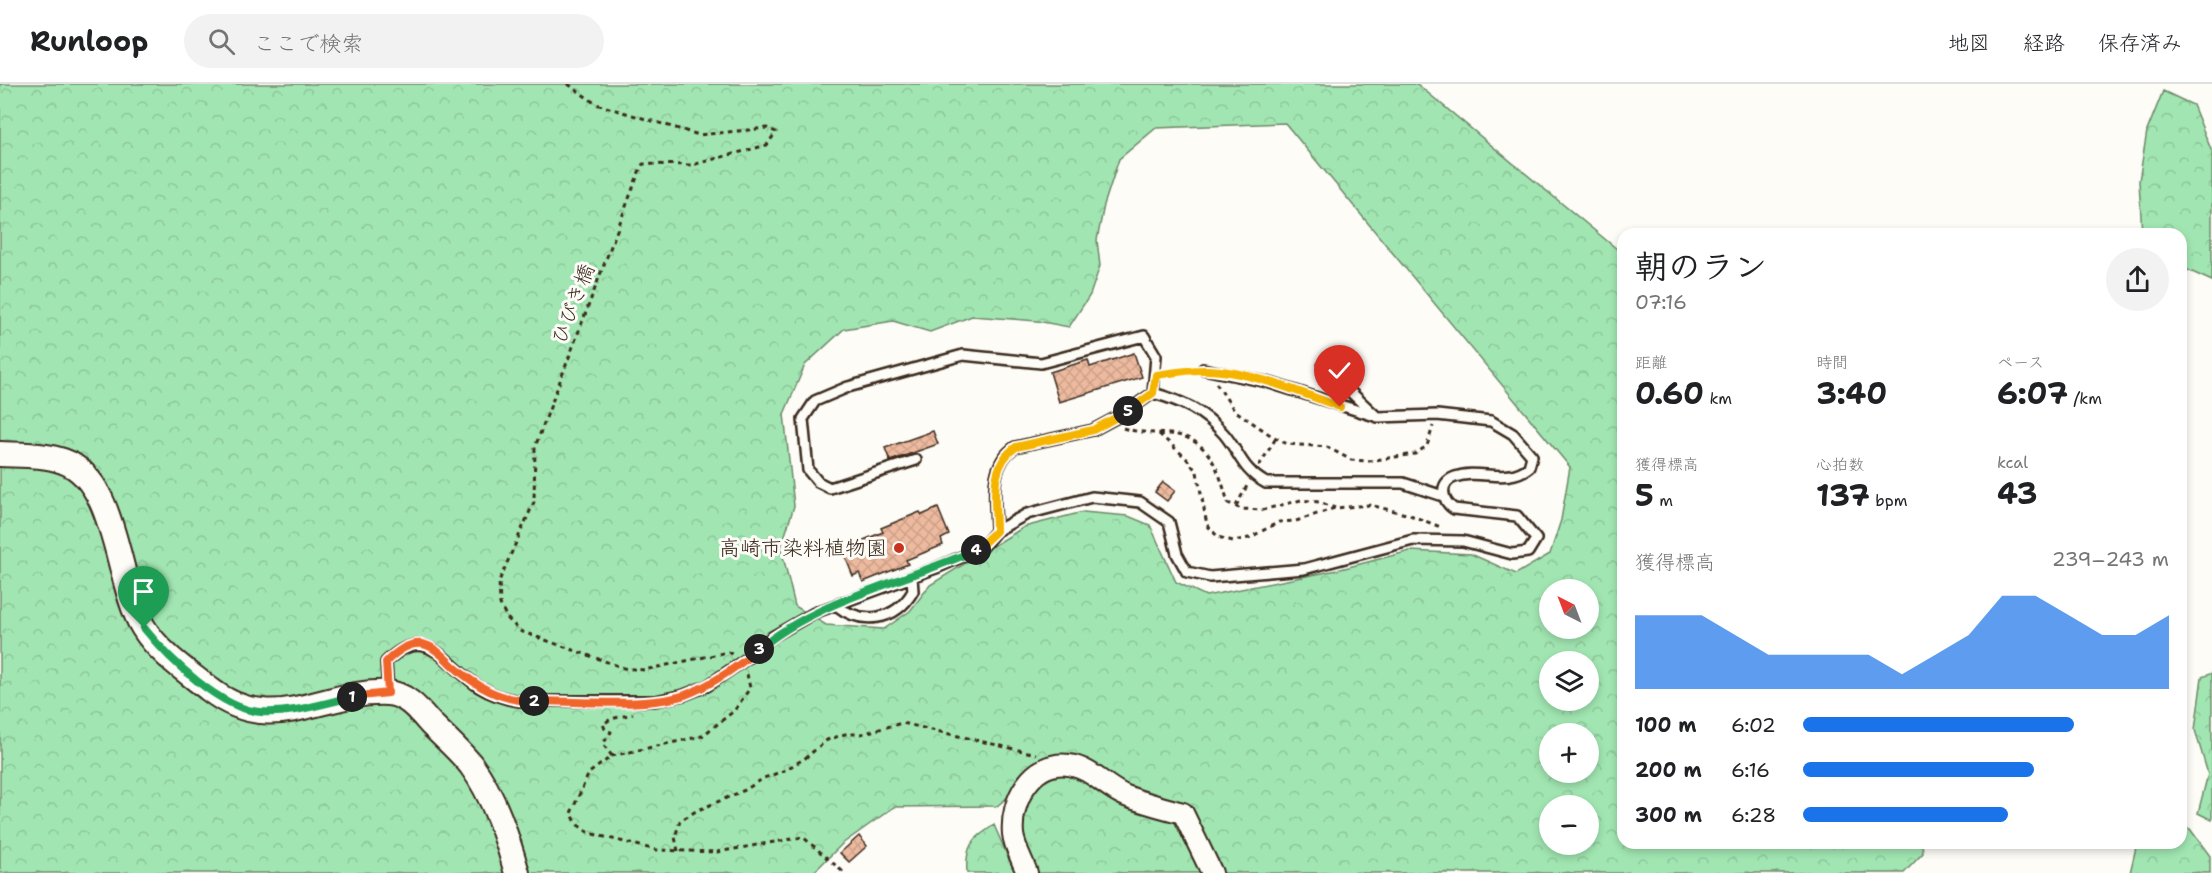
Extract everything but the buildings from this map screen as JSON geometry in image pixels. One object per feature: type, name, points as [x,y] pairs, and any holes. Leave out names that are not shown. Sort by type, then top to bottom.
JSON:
[{"type":"street","points":[[0,454],[65,461],[77,468],[88,479],[108,519],[134,608],[144,628],[161,650],[228,702],[259,712],[291,712],[350,698],[388,693],[400,695],[415,706],[471,765],[489,795],[517,873]]},
{"type":"street","points":[[1027,873],[1012,835],[1016,812],[1028,781],[1056,765],[1070,765],[1086,771],[1125,796],[1183,813],[1212,873]]},
{"type":"lane","points":[[916,460],[830,488],[818,482],[808,470],[803,419],[815,401],[848,387],[963,355],[1041,363],[1144,336],[1156,356],[1153,393],[1093,430],[1016,447],[1005,454],[999,463],[996,485],[996,531]]},
{"type":"lane","points":[[1323,366],[1378,417]]},
{"type":"lane","points":[[388,693],[386,662],[397,652],[411,645],[426,645],[479,687],[500,698],[519,701],[655,701],[684,695],[707,686],[772,637],[814,613],[982,548],[996,531],[1027,514],[1092,497],[1140,502],[1170,522],[1177,554],[1186,572],[1210,577],[1304,569],[1413,540],[1453,540],[1512,554],[1528,552],[1536,539],[1529,527],[1517,516],[1454,509],[1447,505],[1443,496],[1447,483],[1456,477],[1513,475],[1529,466],[1532,456],[1514,434],[1491,421],[1437,415],[1378,417],[1267,382],[1207,370]]},
{"type":"lane","points":[[1153,393],[1179,401],[1204,413],[1226,436],[1236,455],[1253,476],[1266,483],[1403,483],[1443,496]]},
{"type":"lane","points":[[836,605],[847,614],[862,619],[896,612],[913,591],[912,577]]},
{"type":"path","name":"ひびき橋","points":[[568,84],[596,104],[699,135],[767,128],[776,132],[766,146],[692,165],[643,164],[535,447],[534,502],[500,581],[500,604],[507,618],[520,631],[624,668],[644,670],[728,652],[744,660]]},
{"type":"path","points":[[1156,375],[1207,370],[1234,410],[1276,438],[1287,444],[1327,447],[1351,460],[1369,461],[1415,454],[1427,446],[1437,415]]},
{"type":"path","points":[[1107,423],[1126,429],[1184,436],[1208,451],[1228,503],[1236,506],[1262,510],[1300,500],[1319,502],[1335,508]]},
{"type":"path","points":[[1159,434],[1186,458],[1197,472],[1207,525],[1218,537],[1233,541],[1249,538],[1279,522],[1296,521],[1335,508],[1370,505],[1442,526],[1453,540]]},
{"type":"path","points":[[1236,506],[1276,438]]},
{"type":"path","points":[[744,660],[750,687],[734,711],[702,736],[612,756],[589,773],[571,813],[578,825],[590,833],[656,850],[717,852],[803,837],[842,871],[839,873]]},
{"type":"path","points":[[612,756],[603,744],[611,732],[605,729],[603,723],[610,719],[645,712],[655,701]]},
{"type":"path","points":[[678,851],[675,837],[680,821],[696,811],[783,771],[804,759],[827,740],[845,734],[861,734],[902,723],[1039,754]]},
{"type":"green space","points":[[0,84],[1417,84],[1617,249],[1617,849],[1923,849],[1923,853],[1904,873],[1027,873],[1013,835],[1026,782],[997,806],[894,807],[842,844],[813,873],[0,873]],"holes":[[[1285,123],[1570,467],[1561,520],[1550,554],[1516,574],[1471,554],[1410,551],[1337,570],[1206,596],[1176,582],[1150,525],[1128,516],[1083,512],[1024,527],[930,585],[910,611],[884,629],[826,625],[795,606],[781,548],[794,506],[784,414],[805,365],[844,329],[893,321],[930,332],[972,316],[1037,321],[1069,327],[1090,295],[1100,266],[1097,240],[1104,205],[1119,159],[1156,128]]]},
{"type":"green space","points":[[2163,91],[2193,105],[2212,152],[2212,281],[2187,270],[2187,228],[2142,228],[2139,181],[2147,131]]},
{"type":"green space","points":[[2212,673],[2212,820],[2198,813],[2208,774],[2195,730],[2202,677]]},
{"type":"green space","points":[[994,825],[1015,873],[967,873],[969,849],[975,839]]},
{"type":"green space","points":[[2187,828],[2210,856],[2210,873],[2130,873],[2136,849],[2187,849]]},
{"type":"place","name":"高崎市染料植物園","points":[[899,548]]},
{"type":"route","points":[[144,628],[161,650],[211,690],[228,702],[259,712],[291,712],[375,693],[388,693],[386,662],[397,652],[411,645],[426,645],[440,653],[479,687],[500,698],[519,701],[655,701],[684,695],[707,686],[749,657],[772,637],[814,613],[936,568],[982,548],[996,531],[996,485],[999,463],[1005,454],[1016,447],[1093,430],[1123,414],[1153,393],[1156,375],[1203,369],[1220,371],[1267,382],[1340,407]]}]
